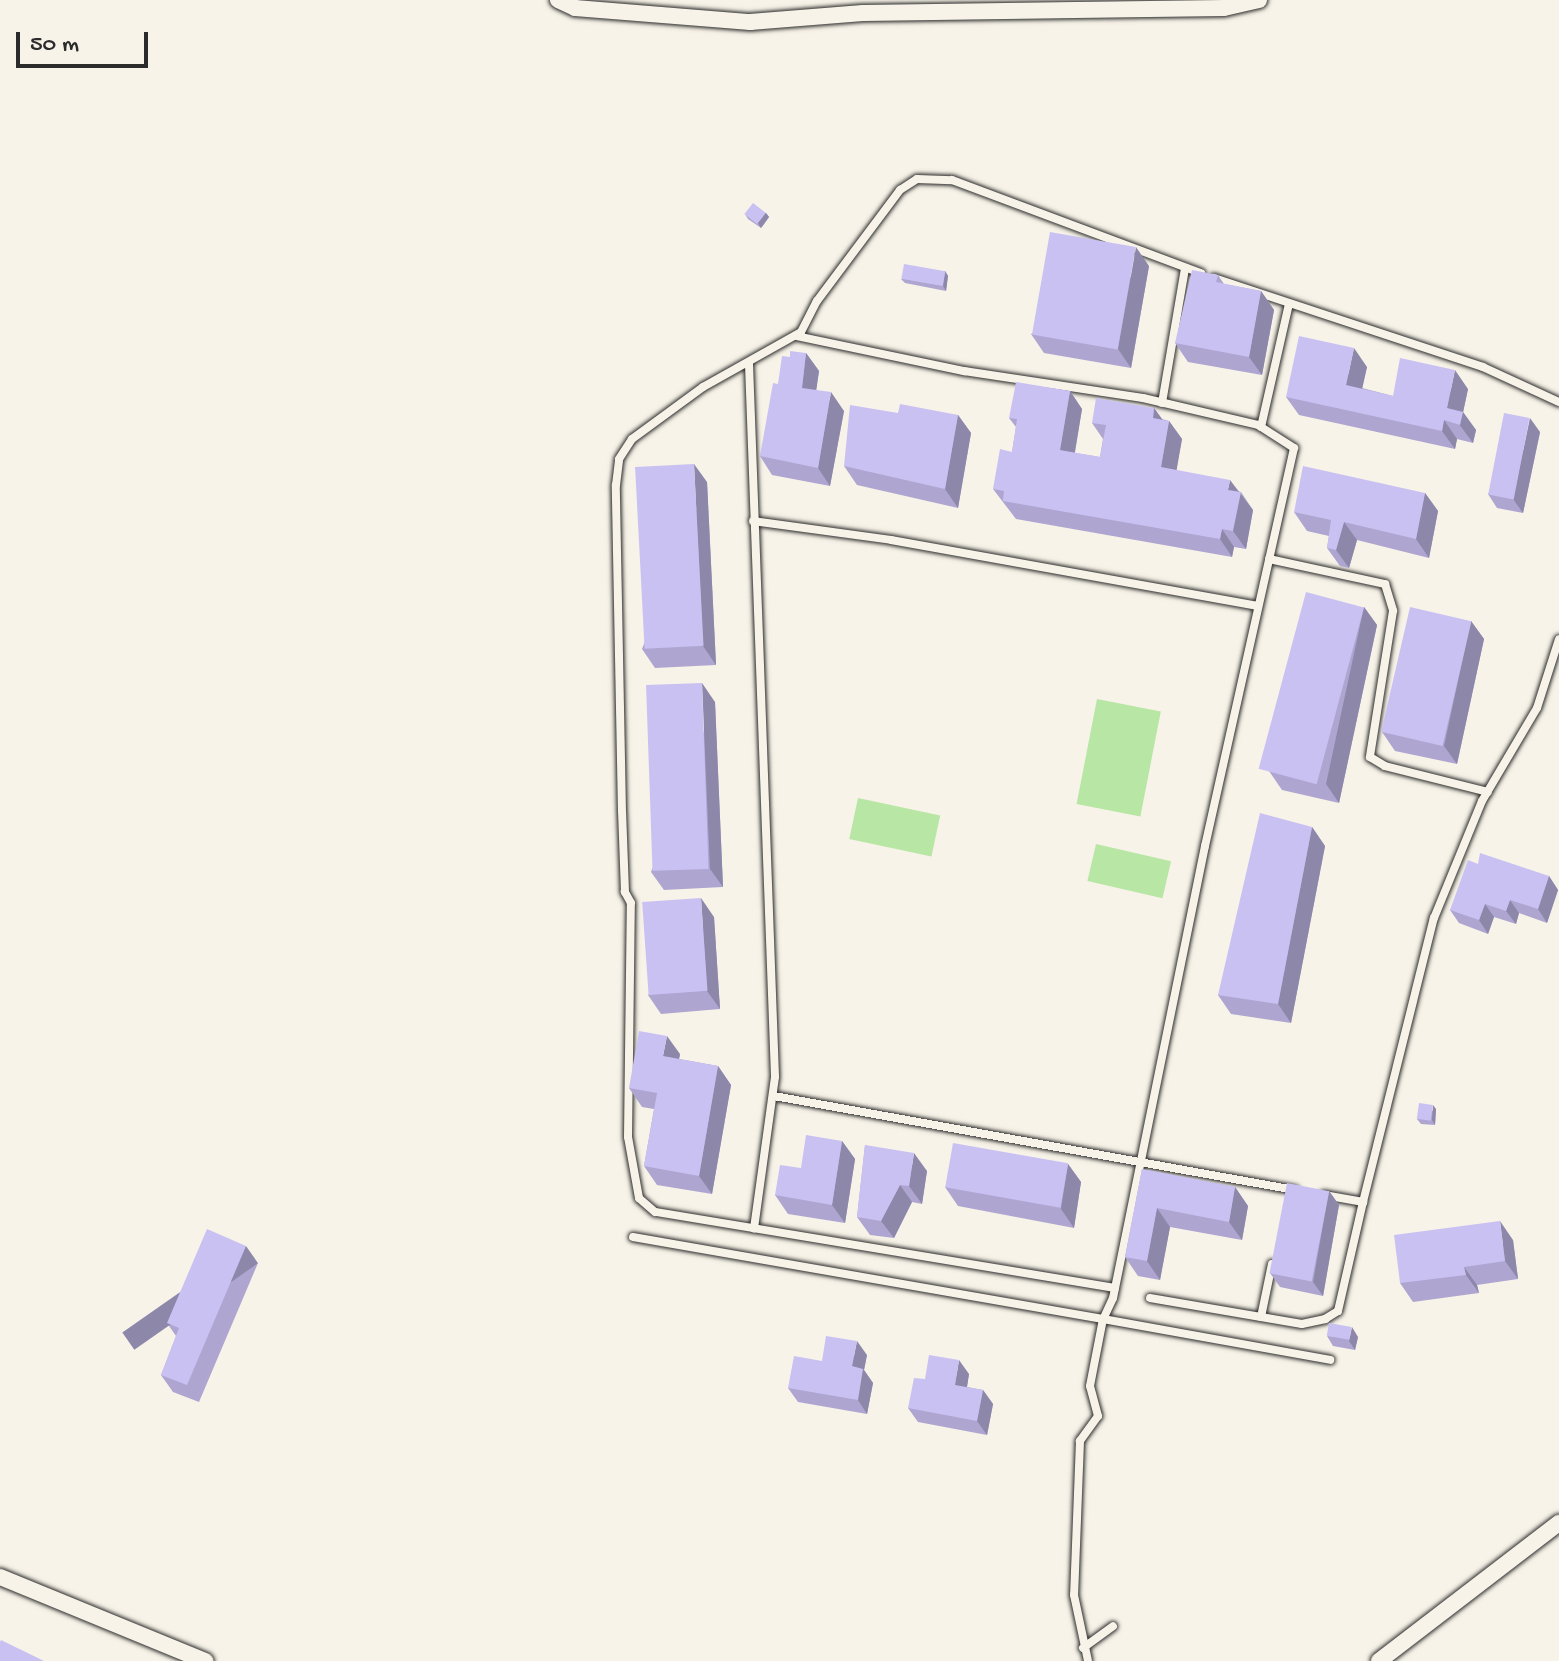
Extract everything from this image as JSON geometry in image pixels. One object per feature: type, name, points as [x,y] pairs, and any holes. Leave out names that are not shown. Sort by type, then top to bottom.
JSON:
[{"type":"street","points":[[558,0],[575,8],[750,22],[863,13],[1224,8],[1259,0]]},
{"type":"street","points":[[1379,1661],[1559,1523]]},
{"type":"street","points":[[0,1577],[205,1661]]},
{"type":"lane","points":[[1115,1288],[655,1212],[639,1198],[632,1173],[627,1017],[631,1010],[631,903],[625,892],[622,812],[616,485],[619,459],[632,439],[703,387],[795,336],[900,190],[917,179],[952,180],[1185,268],[1483,367],[1559,402]]},
{"type":"lane","points":[[1162,403],[1185,268]]},
{"type":"lane","points":[[1261,427],[1289,304]]},
{"type":"lane","points":[[795,336],[964,371],[1162,403],[1261,427],[1294,448],[1115,1288],[1103,1319],[1090,1386],[1098,1416],[1080,1441],[1074,1595],[1088,1661]]},
{"type":"lane","points":[[749,364],[774,1096],[754,1229]]},
{"type":"lane","points":[[753,521],[891,540],[1258,606]]},
{"type":"lane","points":[[1269,559],[1385,584],[1393,611],[1370,757],[1385,766],[1488,792]]},
{"type":"lane","points":[[1150,1298],[1302,1324],[1338,1311],[1434,918],[1488,792],[1537,708],[1559,639]]},
{"type":"lane","points":[[774,1096],[1303,1191]]},
{"type":"lane","points":[[1285,1203],[1288,1189]]},
{"type":"lane","points":[[1318,1194],[1363,1202]]},
{"type":"lane","points":[[633,1237],[1330,1360]]},
{"type":"lane","points":[[1261,1317],[1276,1246]]},
{"type":"lane","points":[[1083,1648],[1113,1626]]},
{"type":"green space","points":[[1097,699],[1161,711],[1140,816],[1077,804]]},
{"type":"green space","points":[[858,798],[940,815],[931,857],[849,839]]},
{"type":"green space","points":[[1096,844],[1171,861],[1162,898],[1087,881]]},
{"type":"building","points":[[753,203],[766,213],[757,224],[744,214]]},
{"type":"building","points":[[1050,232],[1136,247],[1118,350],[1032,334]]},
{"type":"building","points":[[904,264],[945,271],[943,286],[901,279]]},
{"type":"building","points":[[1192,270],[1218,275],[1216,282],[1261,291],[1249,357],[1175,343]]},
{"type":"building","points":[[1299,336],[1354,348],[1346,385],[1393,396],[1400,358],[1455,370],[1447,408],[1463,412],[1460,425],[1444,420],[1442,431],[1286,397]]},
{"type":"building","points":[[790,351],[806,353],[802,388],[831,392],[818,468],[760,456],[773,383],[778,384],[782,356],[790,357]]},
{"type":"building","points":[[1016,382],[1070,391],[1060,450],[1100,457],[1106,425],[1092,423],[1096,398],[1154,408],[1153,418],[1169,421],[1161,467],[1230,480],[1228,490],[1241,492],[1233,531],[1222,529],[1220,539],[1003,501],[1004,491],[993,489],[1000,449],[1012,452],[1017,419],[1009,418]]},
{"type":"building","points":[[900,404],[958,415],[945,489],[844,466],[850,405],[898,413]]},
{"type":"building","points":[[1504,413],[1530,418],[1514,499],[1488,494]]},
{"type":"building","points":[[694,464],[704,646],[645,649],[635,467]]},
{"type":"building","points":[[1303,466],[1425,493],[1416,539],[1344,522],[1336,550],[1327,548],[1331,520],[1294,512]]},
{"type":"building","points":[[1306,592],[1364,608],[1317,784],[1259,769]]},
{"type":"building","points":[[1410,607],[1471,621],[1443,746],[1381,732]]},
{"type":"building","points":[[702,683],[708,869],[653,871],[646,685]]},
{"type":"building","points":[[1260,813],[1312,827],[1278,1004],[1218,995]]},
{"type":"building","points":[[1480,853],[1549,876],[1538,909],[1510,900],[1506,911],[1485,904],[1479,920],[1450,910],[1468,860],[1478,864]]},
{"type":"building","points":[[701,898],[707,991],[649,995],[642,902]]},
{"type":"building","points":[[639,1031],[667,1036],[663,1056],[718,1066],[699,1176],[644,1166],[657,1093],[629,1088]]},
{"type":"building","points":[[1419,1103],[1433,1105],[1431,1121],[1417,1119]]},
{"type":"building","points":[[806,1135],[842,1141],[832,1205],[775,1195],[780,1165],[801,1168]]},
{"type":"building","points":[[953,1143],[1068,1163],[1060,1208],[945,1187]]},
{"type":"building","points":[[865,1145],[914,1153],[909,1186],[900,1185],[881,1221],[857,1217]]},
{"type":"building","points":[[1142,1169],[1235,1187],[1229,1222],[1157,1208],[1147,1261],[1125,1257]]},
{"type":"building","points":[[1287,1183],[1329,1191],[1312,1282],[1269,1273]]},
{"type":"building","points":[[1500,1221],[1505,1261],[1464,1267],[1466,1275],[1400,1283],[1394,1235]]},
{"type":"building","points":[[207,1229],[246,1246],[187,1385],[161,1375],[179,1328],[167,1323]]},
{"type":"building","points":[[1329,1323],[1352,1327],[1349,1340],[1327,1336]]},
{"type":"building","points":[[826,1336],[857,1341],[852,1366],[863,1369],[858,1400],[788,1388],[794,1356],[822,1361]]},
{"type":"building","points":[[929,1355],[959,1360],[955,1385],[983,1390],[977,1421],[908,1408],[914,1378],[925,1379]]},
{"type":"building","points":[[1,1640],[44,1661],[0,1661]]}]
